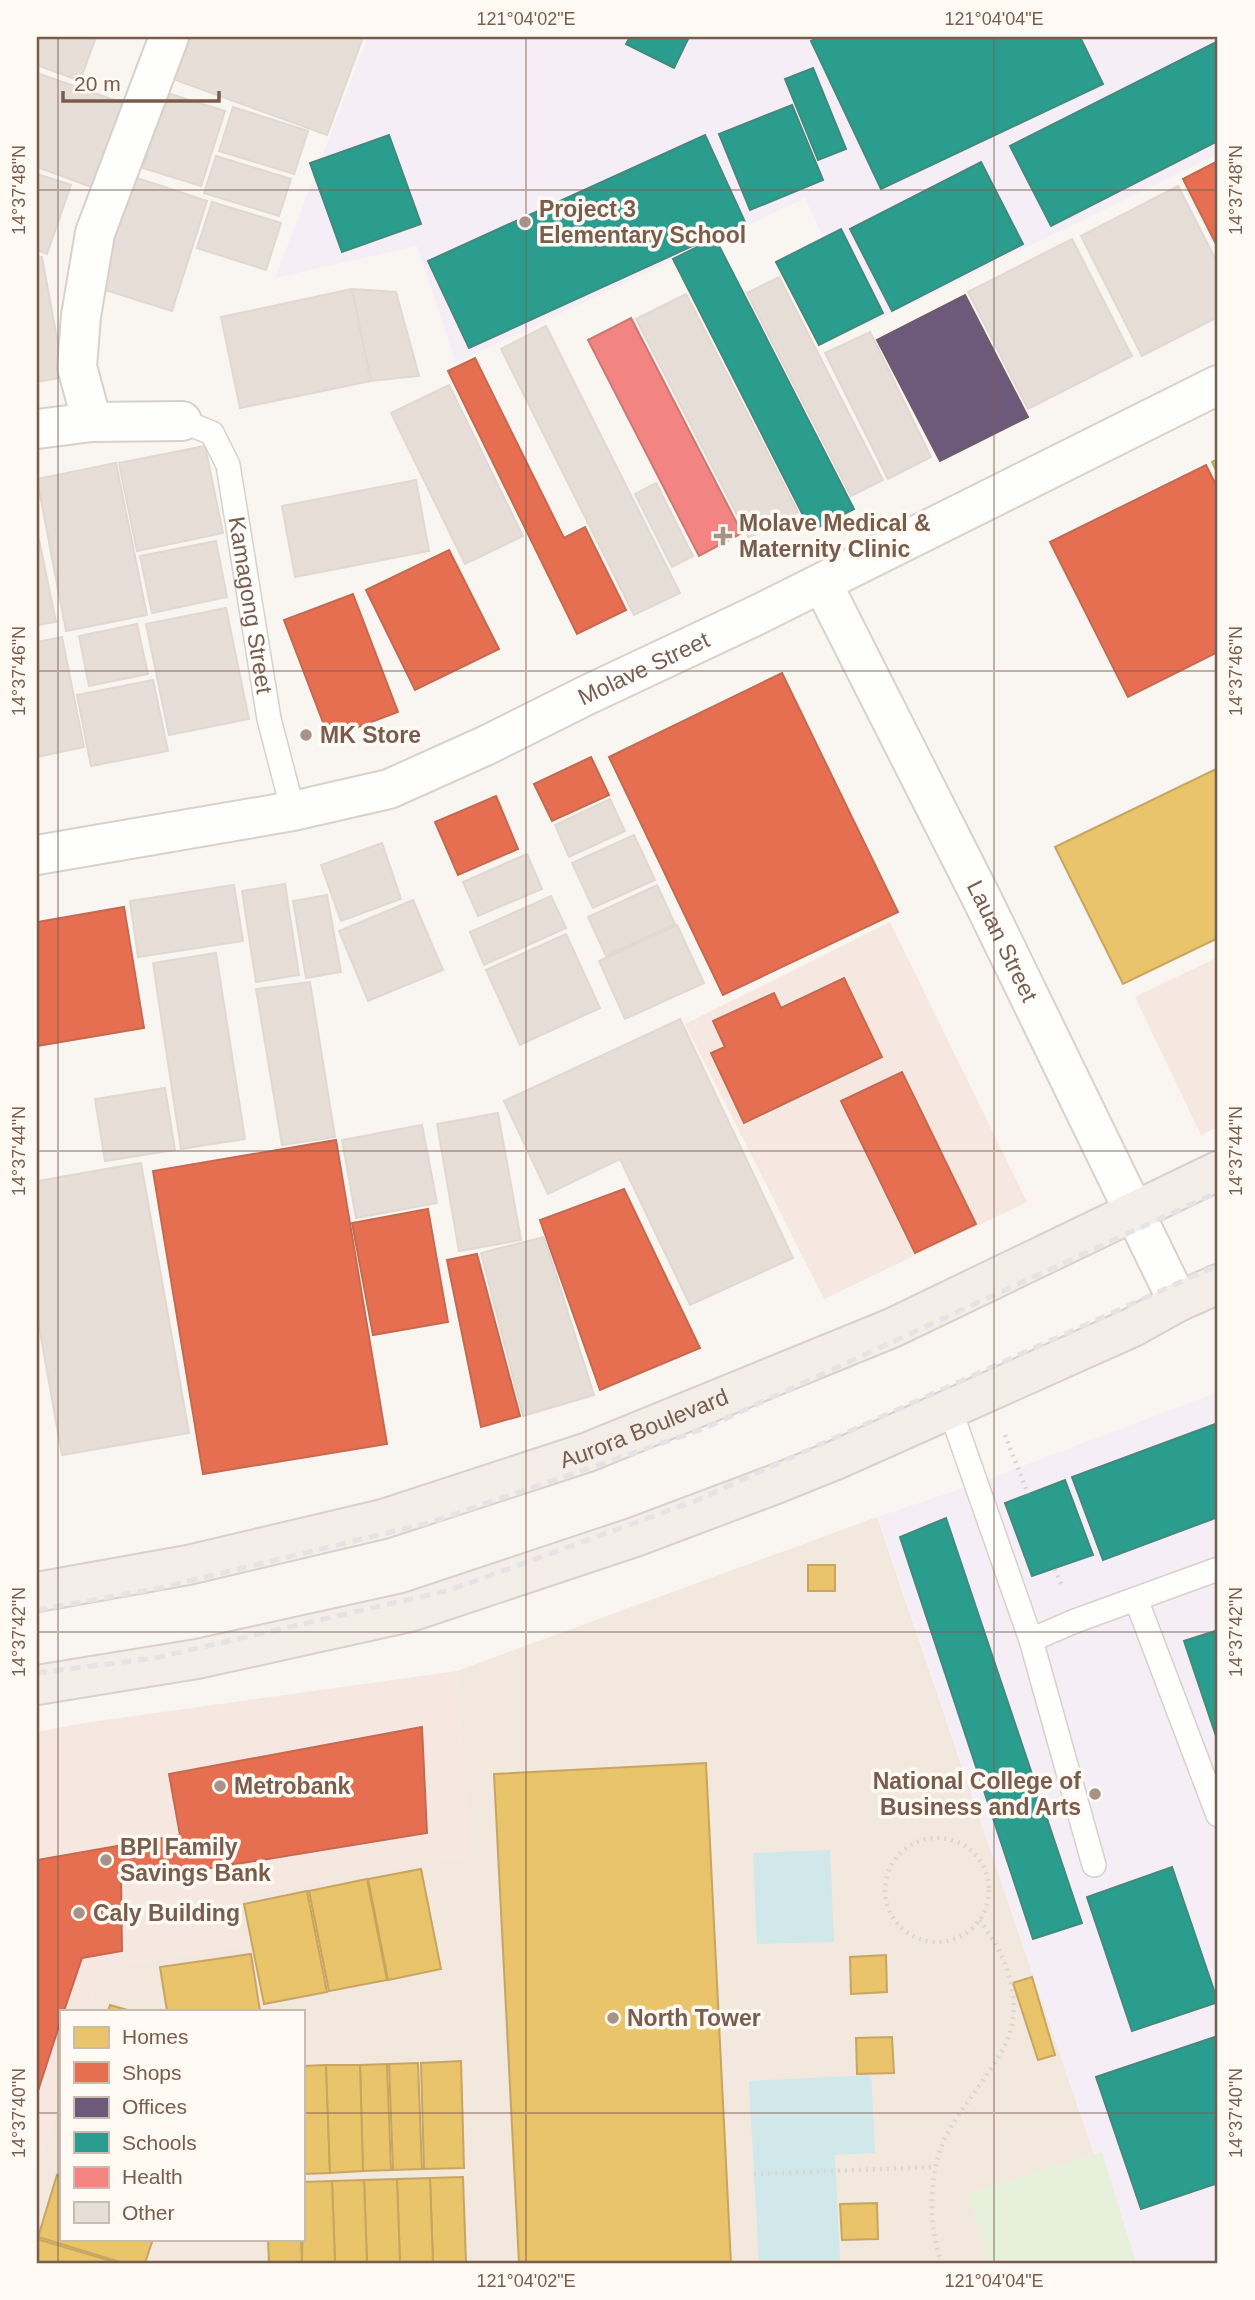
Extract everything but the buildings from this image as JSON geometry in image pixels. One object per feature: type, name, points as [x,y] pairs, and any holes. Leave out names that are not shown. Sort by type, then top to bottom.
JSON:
[{"type":"main road","name":"Aurora Boulevard","points":[[37,1592],[188,1565],[383,1519],[588,1452],[892,1328],[1218,1171]]},
{"type":"main road","points":[[37,1685],[197,1660],[410,1612],[635,1536],[838,1460],[1133,1327],[1218,1284]]},
{"type":"street","points":[[92,422],[77,367],[81,316],[95,233],[169,37]]},
{"type":"street","name":"Molave Street","points":[[37,855],[293,811],[390,789],[822,583],[1218,385]]},
{"type":"street","points":[[37,429],[92,422],[182,421]]},
{"type":"street","name":"Lauan Street","points":[[822,583],[912,758],[1178,1302]]},
{"type":"lane","name":"Kamagong Street","points":[[182,421],[212,433],[228,465],[269,719],[293,811]]},
{"type":"lane","points":[[950,1409],[1031,1640],[1094,1866]]},
{"type":"lane","points":[[1031,1640],[1218,1569]]},
{"type":"lane","points":[[1136,1599],[1218,1815]]},
{"type":"path","points":[[1017,1466],[1028,1494]]},
{"type":"path","points":[[924,1840],[954,1841],[968,1848],[979,1859],[989,1888],[987,1904],[979,1920],[967,1932],[952,1940],[935,1942],[917,1938],[903,1930],[892,1916],[885,1900],[885,1883],[889,1868],[909,1846],[924,1840]]},
{"type":"path","points":[[942,2263],[936,2250],[932,2207],[934,2167],[948,2130],[1005,2046],[1014,2011],[1011,1976],[996,1940],[979,1920]]},
{"type":"path","points":[[754,2174],[934,2167]]},
{"type":"shaded area","name":"Project 3 Elementary School","points":[[368,37],[1218,37],[1218,154],[864,327],[805,198],[456,363],[417,246],[275,278]]},
{"type":"shaded area","points":[[890,922],[1027,1202],[824,1299],[685,1024]]},
{"type":"shaded area","points":[[1218,957],[1218,1127],[1201,1135],[1135,997]]},
{"type":"shaded area","name":"National College of Business and Arts","points":[[1218,1392],[1218,2263],[1131,2263],[878,1517],[975,1484]]},
{"type":"shaded area","points":[[877,1517],[1131,2263],[37,2263],[37,2172],[60,2099],[60,2240],[304,2240],[304,2010],[89,2010],[102,1969],[243,1946],[236,1896],[469,1856],[457,1671]]},
{"type":"shaded area","points":[[457,1671],[470,1856],[237,1896],[244,1946],[102,1969],[89,2010],[60,2010],[60,2099],[37,2172],[37,1732],[84,1723]]},
{"type":"green space","points":[[1102,2152],[1136,2263],[989,2263],[968,2193]]},
{"type":"water","points":[[830,1850],[834,1942],[757,1944],[753,1853]]},
{"type":"water","points":[[871,2075],[875,2153],[835,2155],[840,2263],[759,2263],[749,2081]]},
{"type":"railway","points":[[37,1610],[160,1588],[432,1522],[703,1429],[1218,1192]]},
{"type":"railway","points":[[37,1673],[155,1658],[450,1590],[695,1501],[1218,1265]]},
{"type":"place","name":"Project 3 Elementary School","points":[[525,222]]},
{"type":"place","name":"Molave Medical & Maternity Clinic","points":[[723,536]]},
{"type":"place","name":"MK Store","points":[[306,735]]},
{"type":"place","name":"Metrobank","points":[[220,1786]]},
{"type":"place","name":"National College of Business and Arts","points":[[1095,1794]]},
{"type":"place","name":"BPI Family Savings Bank","points":[[106,1860]]},
{"type":"place","name":"Caly Building","points":[[79,1913]]},
{"type":"place","name":"North Tower","points":[[613,2018]]}]
